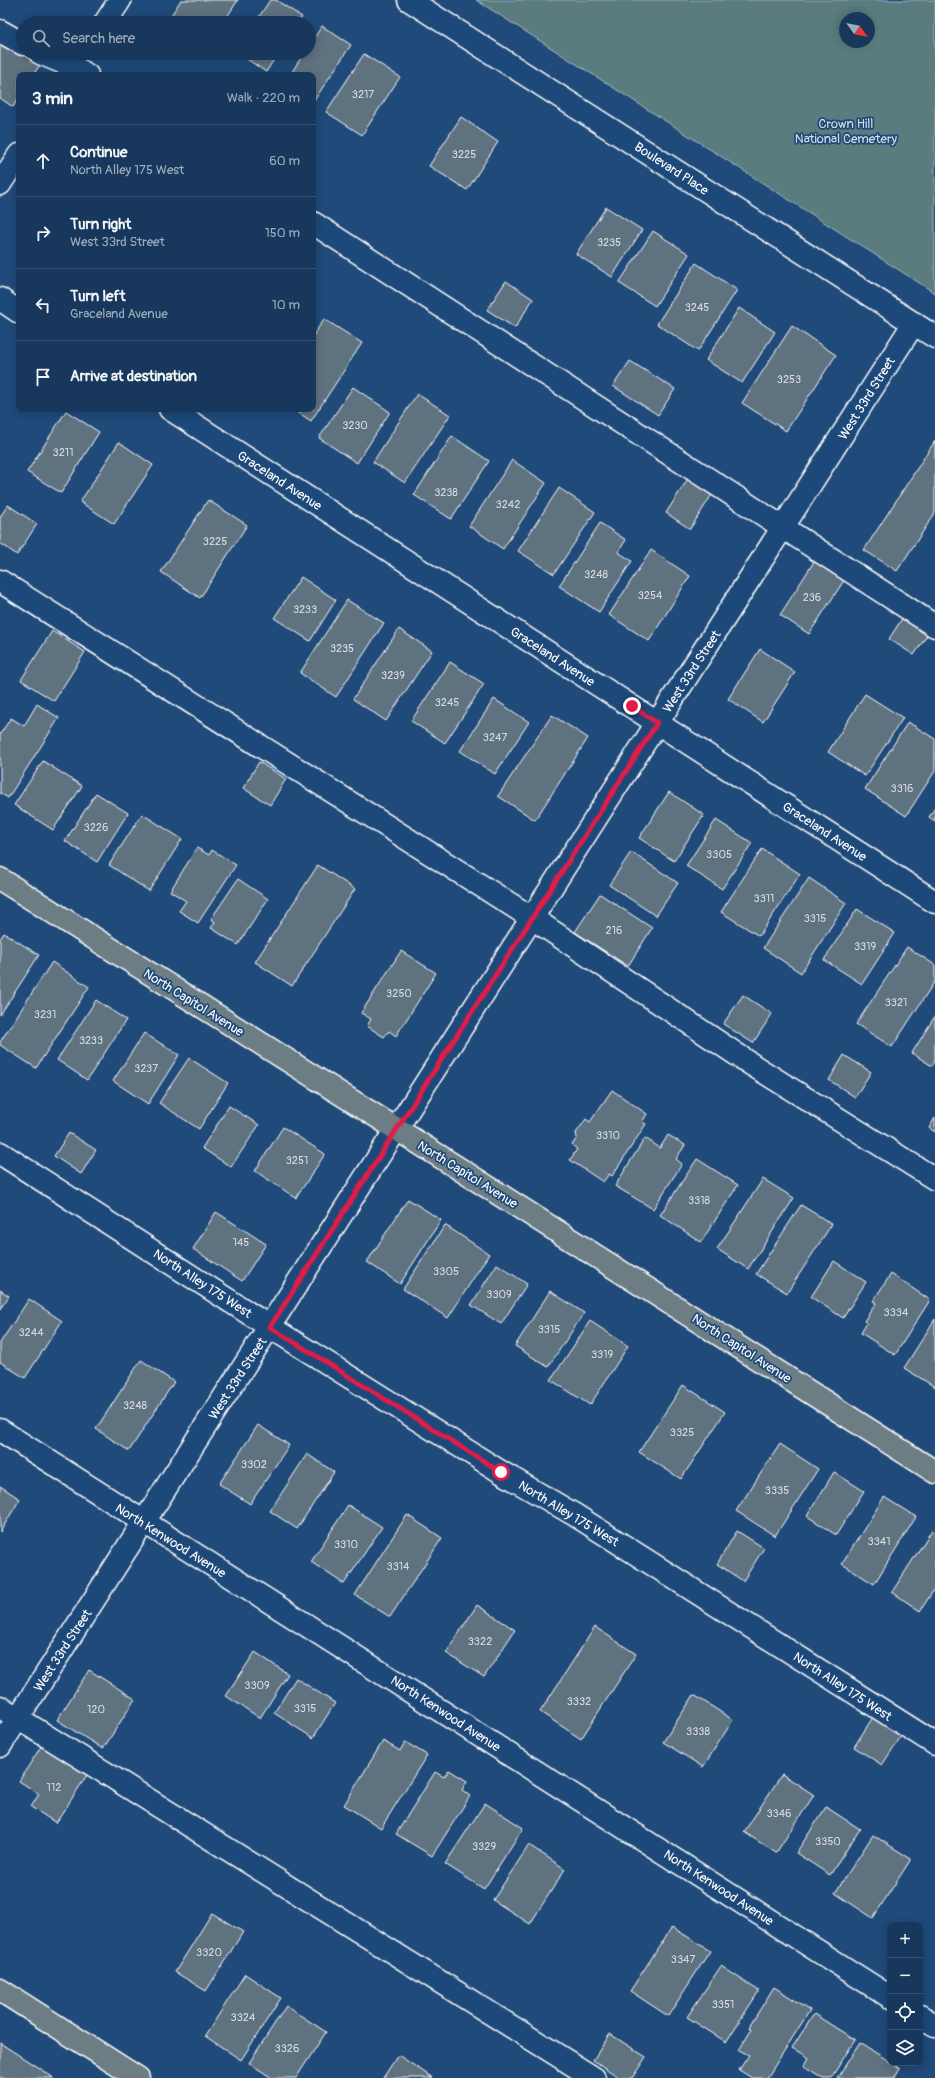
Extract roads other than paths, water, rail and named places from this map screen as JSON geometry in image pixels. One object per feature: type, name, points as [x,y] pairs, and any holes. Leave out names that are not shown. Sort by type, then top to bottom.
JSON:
[{"type":"main road","name":"North Capitol Avenue","points":[[0,879],[397,1129],[935,1472]]},
{"type":"main road","points":[[0,1990],[138,2078]]},
{"type":"street","points":[[110,16],[120,0]]},
{"type":"street","name":"Boulevard Place","points":[[409,0],[935,336]]},
{"type":"street","points":[[0,31],[16,40]]},
{"type":"street","points":[[59,60],[80,68]]},
{"type":"street","points":[[0,184],[16,160]]},
{"type":"street","points":[[316,225],[935,626]]},
{"type":"street","points":[[0,300],[16,310]]},
{"type":"street","name":"West 33rd Street","points":[[0,1746],[9,1712],[144,1523],[914,323]]},
{"type":"street","name":"Graceland Avenue","points":[[175,412],[935,902]]},
{"type":"street","points":[[0,581],[532,918],[754,1066],[935,1179]]},
{"type":"street","name":"North Alley 175 West","points":[[0,1153],[270,1327],[501,1472],[575,1515],[935,1744]]},
{"type":"street","name":"North Kenwood Avenue","points":[[0,1430],[144,1523],[356,1655],[887,1995]]},
{"type":"street","points":[[9,1712],[594,2078]]},
{"type":"street","points":[[923,2018],[935,2025]]},
{"type":"park label","name":"Crown Hill National Cemetery","points":[[846,130]]}]
